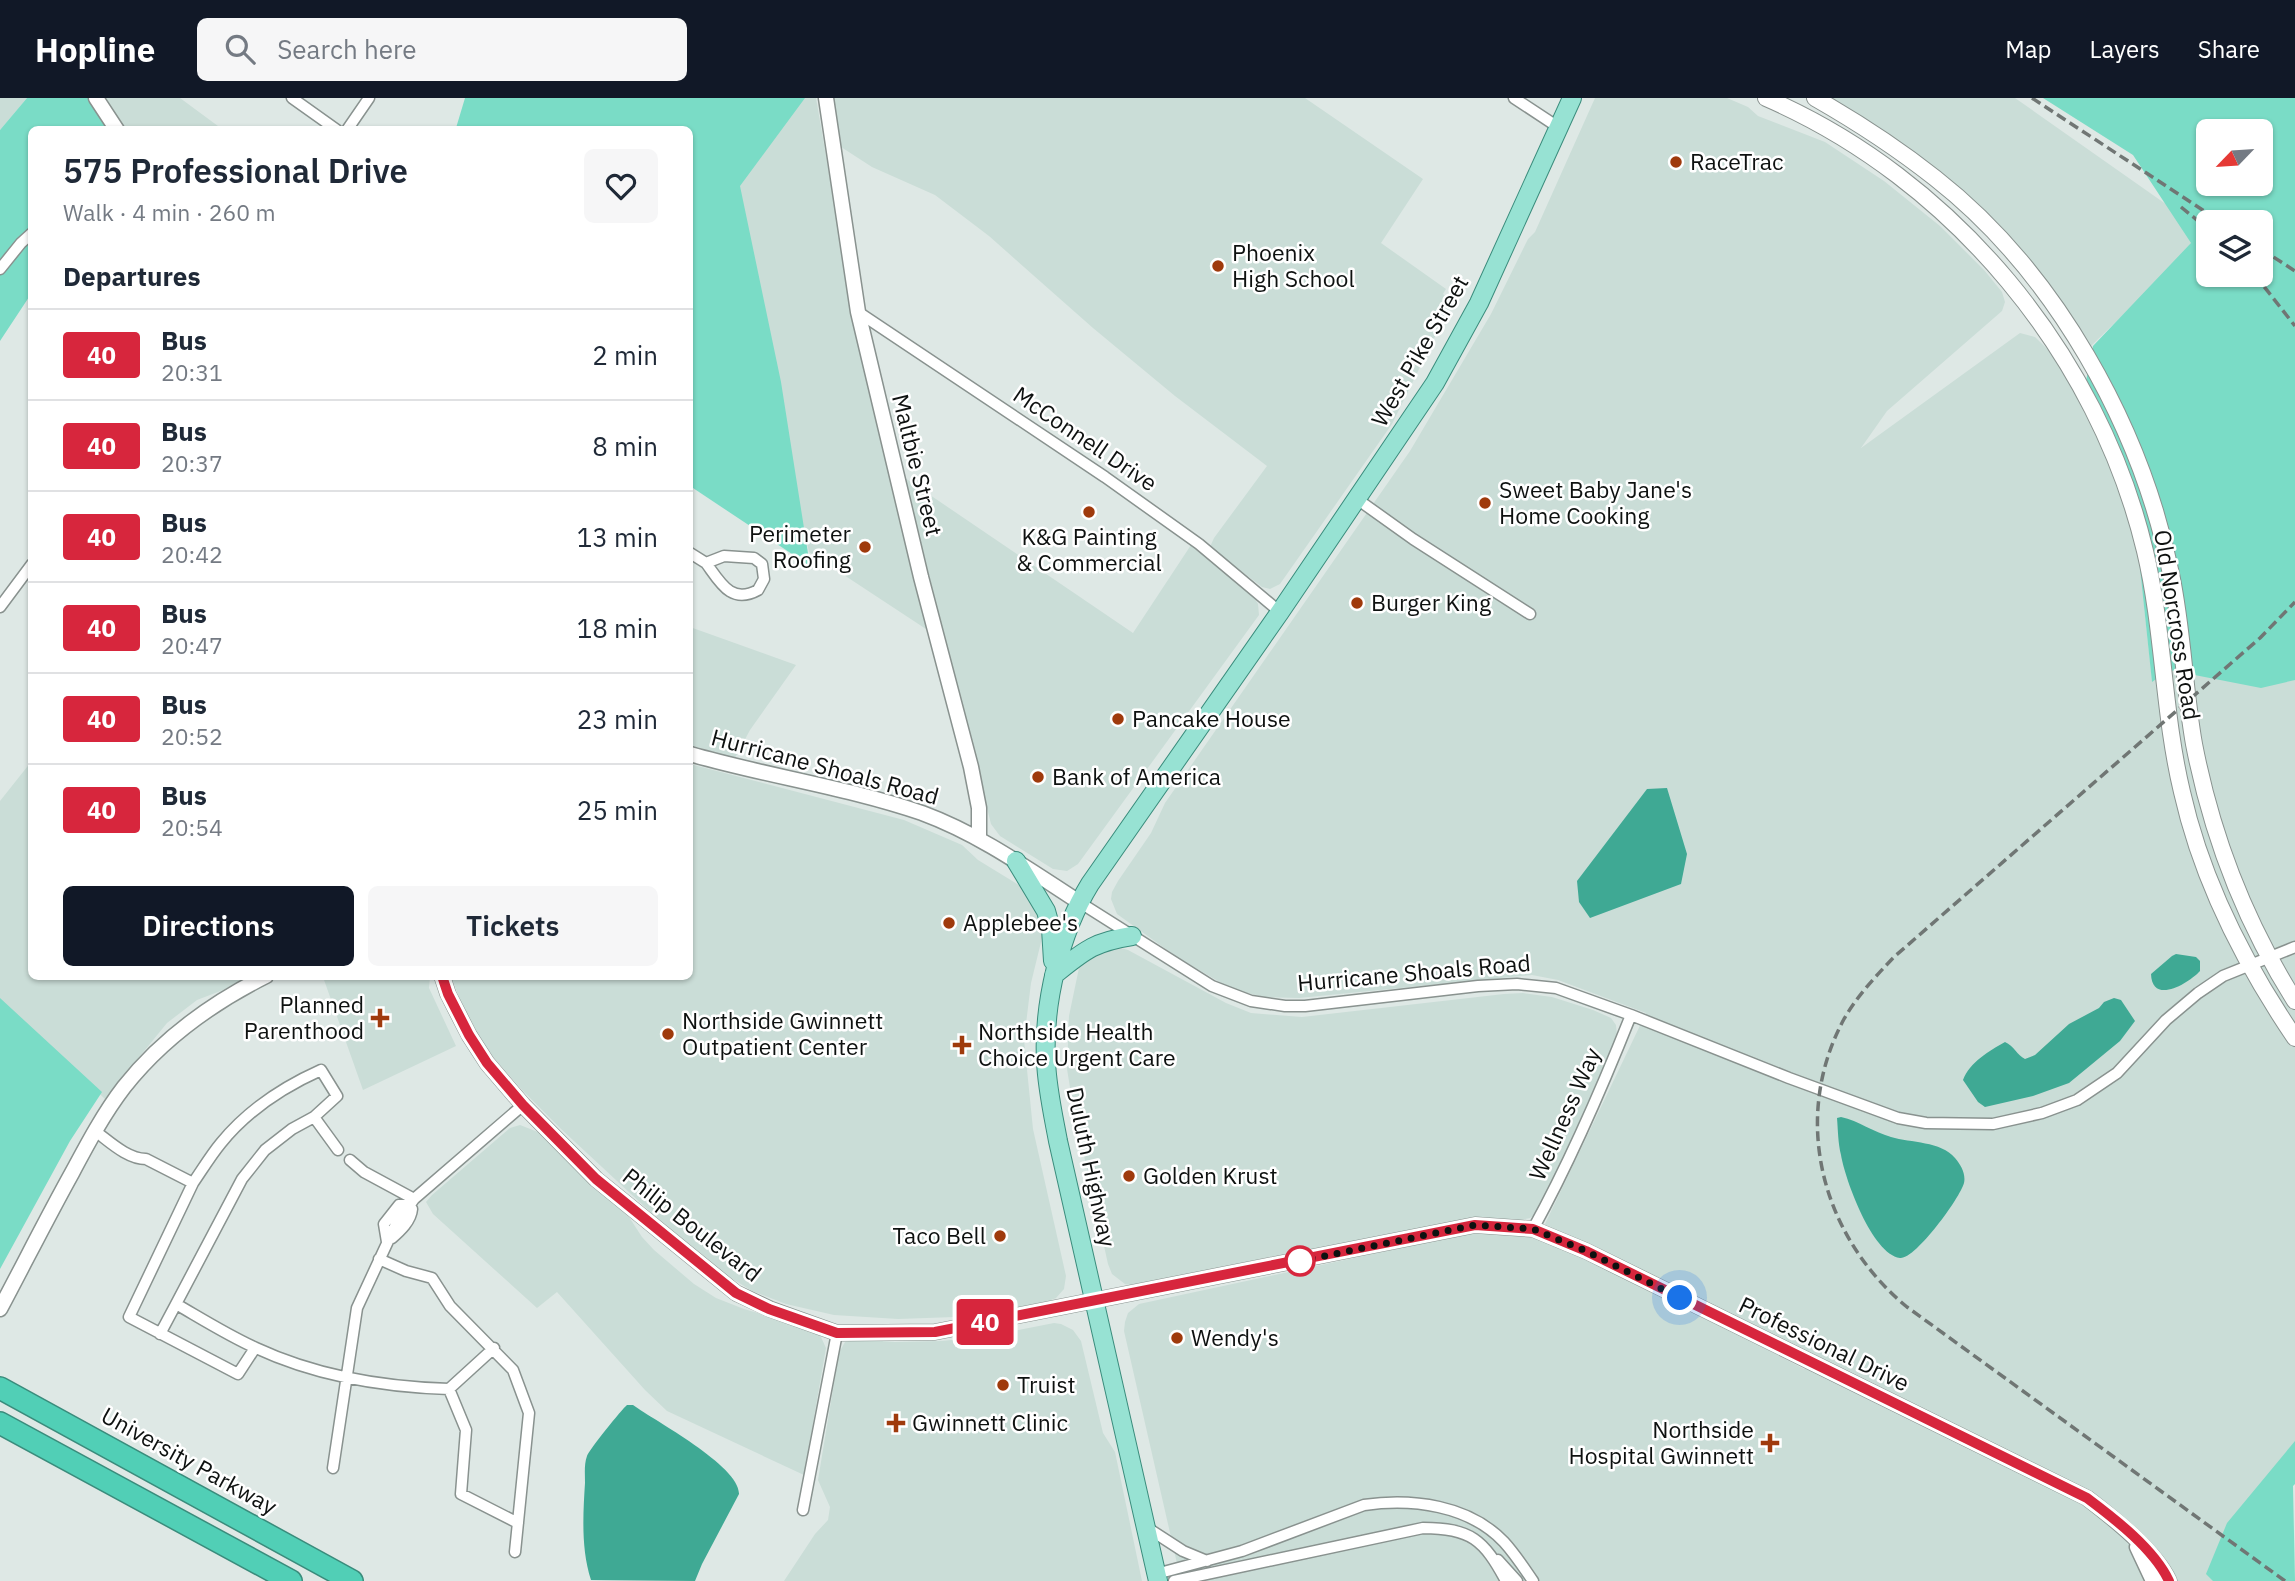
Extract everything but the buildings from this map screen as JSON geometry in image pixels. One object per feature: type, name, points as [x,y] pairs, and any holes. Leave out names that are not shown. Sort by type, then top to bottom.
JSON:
[{"type":"highway","name":"University Parkway","points":[[0,1388],[352,1581]]},
{"type":"highway","points":[[0,1423],[290,1581]]},
{"type":"main road","name":"West Pike Street","points":[[1280,612],[1435,383],[1453,352],[1503,252],[1572,98]]},
{"type":"main road","name":"Old Norcross Road","points":[[1766,98],[1837,135],[1877,160],[1926,199],[1969,239],[2003,276],[2035,315],[2074,376],[2108,440],[2131,503],[2151,579],[2169,717],[2182,793],[2194,835],[2214,891],[2249,965],[2295,1038]]},
{"type":"main road","name":"Old Norcross Road","points":[[1815,98],[1862,124],[1936,178],[1985,223],[2055,307],[2091,362],[2117,411],[2143,471],[2165,544],[2181,632],[2194,742],[2205,796],[2224,858],[2268,957],[2295,1001]]},
{"type":"main road","name":"Duluth Highway","points":[[1157,1577],[1058,1141],[1048,1082],[1046,1034],[1054,975],[1079,902],[1280,612]]},
{"type":"main road","points":[[1016,861],[1046,912],[1051,929],[1054,975]]},
{"type":"main road","points":[[1054,975],[1091,946],[1110,939],[1132,936]]},
{"type":"street","points":[[96,98],[114,126]]},
{"type":"street","points":[[292,98],[331,126]]},
{"type":"street","points":[[351,126],[369,98]]},
{"type":"street","name":"Maltbie Street","points":[[826,98],[858,312],[971,767],[979,808],[979,839]]},
{"type":"street","points":[[1514,98],[1559,127]]},
{"type":"street","points":[[0,269],[28,237]]},
{"type":"street","name":"McConnell Drive","points":[[858,312],[1105,477],[1199,544],[1280,612]]},
{"type":"street","points":[[1357,499],[1413,539],[1530,614]]},
{"type":"street","points":[[693,554],[706,563],[729,592],[742,596],[758,590],[764,579],[762,564],[754,558],[724,556],[706,563]]},
{"type":"street","points":[[0,607],[28,569]]},
{"type":"street","name":"Hurricane Shoals Road","points":[[693,755],[886,803],[922,814],[979,839],[1212,986],[1231,995],[1268,1005],[1285,1006],[1517,984],[1556,988],[1898,1118],[1926,1123],[1993,1124],[2059,1108],[2096,1089],[2117,1073],[2166,1020],[2193,996],[2223,976],[2295,947]]},
{"type":"street","points":[[1,1308],[96,1128],[125,1087],[156,1052],[212,1006],[259,980]]},
{"type":"street","name":"Philip Boulevard","points":[[443,980],[469,1035],[487,1063],[523,1105],[596,1179],[736,1293],[769,1309],[837,1333],[935,1332],[1095,1301]]},
{"type":"street","name":"Wellness Way","points":[[1533,1229],[1559,1182],[1600,1093],[1631,1015]]},
{"type":"street","points":[[160,1334],[242,1179],[265,1150],[292,1129],[314,1117],[337,1096],[321,1070],[257,1107],[221,1142],[193,1183],[128,1317],[160,1334],[238,1374],[255,1348]]},
{"type":"street","points":[[333,1468],[357,1308],[387,1242],[402,1230],[399,1205],[413,1201],[523,1105]]},
{"type":"street","points":[[314,1117],[338,1150]]},
{"type":"street","points":[[96,1128],[143,1153],[146,1159],[193,1183]]},
{"type":"street","points":[[350,1160],[364,1172],[413,1201]]},
{"type":"street","points":[[387,1242],[384,1224],[412,1214],[413,1201]]},
{"type":"street","name":"Professional Drive","points":[[1095,1301],[1475,1225],[1533,1229],[1586,1251],[2087,1498],[2163,1568],[2169,1581]]},
{"type":"street","points":[[379,1259],[432,1278],[450,1306],[513,1370],[529,1413],[515,1552]]},
{"type":"street","points":[[176,1304],[255,1348],[313,1370],[418,1388],[449,1389],[494,1348]]},
{"type":"street","points":[[803,1510],[837,1333]]},
{"type":"street","points":[[449,1389],[466,1430],[461,1494],[518,1522]]},
{"type":"street","points":[[1157,1577],[1278,1539],[1364,1505],[1384,1502],[1414,1503],[1455,1511],[1486,1527],[1504,1542],[1533,1581]]},
{"type":"street","points":[[1146,1527],[1183,1551],[1207,1561]]},
{"type":"street","points":[[1174,1581],[1423,1528],[1458,1531],[1491,1553],[1517,1581]]},
{"type":"street","points":[[2134,1539],[2153,1581]]},
{"type":"street","points":[[1491,1553],[1506,1581]]},
{"type":"street","points":[[1197,1581],[1211,1573]]},
{"type":"shaded area","points":[[0,98],[27,98],[0,130]]},
{"type":"shaded area","points":[[27,98],[90,98],[109,126],[28,126],[28,299],[0,341],[0,130]]},
{"type":"shaded area","points":[[90,98],[180,98],[218,126],[109,126]]},
{"type":"shaded area","points":[[465,98],[805,98],[740,186],[781,382],[810,566],[693,488],[693,126],[457,126]]},
{"type":"shaded area","points":[[707,98],[816,98],[854,318],[873,408],[929,631],[809,552]]},
{"type":"shaded area","name":"Phoenix High School","points":[[830,98],[1305,98],[1423,179],[1381,243],[1446,289],[1443,294],[1452,302],[1392,424],[1280,584],[1270,589],[1262,587],[1210,547],[1267,466],[1175,396],[989,236],[935,195],[872,167],[838,145]]},
{"type":"shaded area","points":[[1595,98],[1727,98],[1748,107],[1758,116],[1825,142],[1884,181],[1940,226],[1984,270],[2002,292],[2005,302],[2002,311],[1887,411],[1861,448],[2020,333],[2035,337],[2085,386],[2130,474],[2152,681],[2295,584],[2295,1479],[2244,1545],[2287,1581],[1181,1581],[1124,1331],[1128,1313],[1139,1304],[1480,1231],[1506,1232],[1543,1240],[1702,1315],[1804,1369],[1813,1359],[1544,1226],[1646,1013],[1558,980],[1532,975],[1299,998],[1265,997],[1223,984],[1177,957],[1117,914],[1111,899],[1118,881],[1151,833],[1165,803],[1410,451],[1491,314],[1528,239],[1535,232]]},
{"type":"shaded area","points":[[1827,98],[2015,98],[2196,225],[2196,244],[2091,346],[2011,238],[1988,215]]},
{"type":"shaded area","points":[[2043,98],[2295,98],[2295,680],[2261,688],[2169,670],[2152,682],[2130,474],[2085,386],[2093,346],[2191,243],[2133,155]]},
{"type":"shaded area","points":[[905,478],[1133,633],[1191,545],[1258,604],[1259,615],[1078,864],[1067,871],[1053,869],[1000,836],[991,824]]},
{"type":"shaded area","points":[[693,628],[796,665],[750,730],[735,758],[693,746]]},
{"type":"shaded area","points":[[693,765],[904,820],[962,845],[978,860],[1022,887],[1041,918],[1042,938],[1031,983],[1024,1040],[1033,1129],[1066,1276],[1064,1289],[1056,1298],[1039,1305],[983,1316],[898,1319],[834,1315],[786,1304],[752,1291],[702,1260],[560,1128],[486,1049],[466,1014],[452,980],[693,980]]},
{"type":"shaded area","points":[[28,766],[28,980],[241,980],[197,1000],[167,1023],[105,1099],[0,1000],[0,801]]},
{"type":"shaded area","points":[[1667,788],[1687,854],[1681,884],[1590,918],[1579,902],[1577,881],[1647,789]]},
{"type":"shaded area","points":[[1114,946],[1128,950],[1226,1003],[1251,1013],[1302,1017],[1523,993],[1552,997],[1611,1018],[1616,1025],[1617,1036],[1600,1080],[1537,1213],[1530,1218],[1488,1219],[1457,1224],[1295,1257],[1274,1256],[1135,1286],[1125,1284],[1112,1274],[1108,1264],[1067,1069],[1069,1016],[1080,963],[1092,952]]},
{"type":"shaded area","points":[[2176,954],[2196,957],[2200,961],[2200,971],[2179,986],[2164,990],[2157,988],[2151,974]]},
{"type":"shaded area","points":[[324,980],[430,980],[429,988],[456,1046],[363,1090]]},
{"type":"shaded area","points":[[0,998],[102,1092],[70,1141],[0,1269]]},
{"type":"shaded area","points":[[2114,998],[2121,1000],[2135,1021],[2120,1041],[2069,1083],[2033,1096],[1985,1107],[1978,1102],[1963,1080],[1975,1062],[2005,1042],[2025,1059],[2035,1055],[2069,1024]]},
{"type":"shaded area","points":[[1841,1117],[1891,1137],[1942,1148],[1955,1158],[1962,1170],[1964,1183],[1961,1191],[1936,1227],[1907,1256],[1900,1258],[1880,1244],[1862,1214],[1848,1181],[1840,1150],[1837,1118]]},
{"type":"shaded area","points":[[520,1125],[543,1134],[629,1217],[654,1250],[694,1284],[716,1298],[796,1324],[820,1335],[826,1348],[804,1475],[667,1411],[557,1292],[537,1308],[433,1214],[426,1202],[432,1195],[510,1128]]},
{"type":"shaded area","points":[[1054,1323],[1073,1330],[1081,1341],[1103,1433],[1115,1452],[1142,1581],[784,1581],[815,1534],[828,1520],[830,1507],[818,1480],[839,1353],[845,1342],[856,1339],[941,1341],[984,1337]]},
{"type":"shaded area","points":[[627,1405],[633,1405],[695,1445],[736,1483],[739,1494],[695,1581],[591,1580],[584,1532],[586,1459],[599,1438]]},
{"type":"shaded area","points":[[2295,1441],[2295,1581],[2213,1581],[2206,1574],[2227,1523]]},
{"type":"railway","points":[[2032,98],[2203,210]]},
{"type":"railway","points":[[2181,207],[2196,219]]},
{"type":"railway","points":[[2273,257],[2295,271]]},
{"type":"railway","points":[[2264,287],[2295,326]]},
{"type":"railway","points":[[2285,1581],[1907,1307],[1878,1279],[1854,1247],[1835,1211],[1823,1174],[1818,1136],[1819,1096],[1828,1057],[1844,1019],[1874,979],[1894,957],[2260,638],[2295,602]]},
{"type":"bus line","name":"40","points":[[443,980],[469,1035],[487,1063],[523,1105],[596,1179],[736,1293],[769,1309],[837,1333],[935,1332],[1475,1225],[1533,1229],[1586,1251],[2087,1498],[2120,1525],[2163,1568],[2169,1581]]},
{"type":"place","name":"RaceTrac","points":[[1676,162]]},
{"type":"place","name":"Phoenix High School","points":[[1218,266]]},
{"type":"place","name":"Sweet Baby Jane's Home Cooking","points":[[1485,503]]},
{"type":"place","name":"K&G Painting & Commercial","points":[[1089,512]]},
{"type":"place","name":"Perimeter Roofing","points":[[865,547]]},
{"type":"place","name":"Burger King","points":[[1357,603]]},
{"type":"place","name":"Pancake House","points":[[1118,719]]},
{"type":"place","name":"Bank of America","points":[[1038,777]]},
{"type":"place","name":"Applebee's","points":[[949,923]]},
{"type":"place","name":"Planned Parenthood","points":[[380,1018]]},
{"type":"place","name":"Northside Gwinnett Outpatient Center","points":[[668,1034]]},
{"type":"place","name":"Northside Health Choice Urgent Care","points":[[962,1045]]},
{"type":"place","name":"Golden Krust","points":[[1129,1176]]},
{"type":"place","name":"Taco Bell","points":[[1000,1236]]},
{"type":"place","name":"Wendy's","points":[[1177,1338]]},
{"type":"place","name":"Truist","points":[[1003,1385]]},
{"type":"place","name":"Gwinnett Clinic","points":[[896,1423]]},
{"type":"place","name":"Northside Hospital Gwinnett","points":[[1770,1443]]},
{"type":"route","points":[[1300,1261],[1475,1225],[1533,1229],[1586,1251],[1680,1298]]}]
